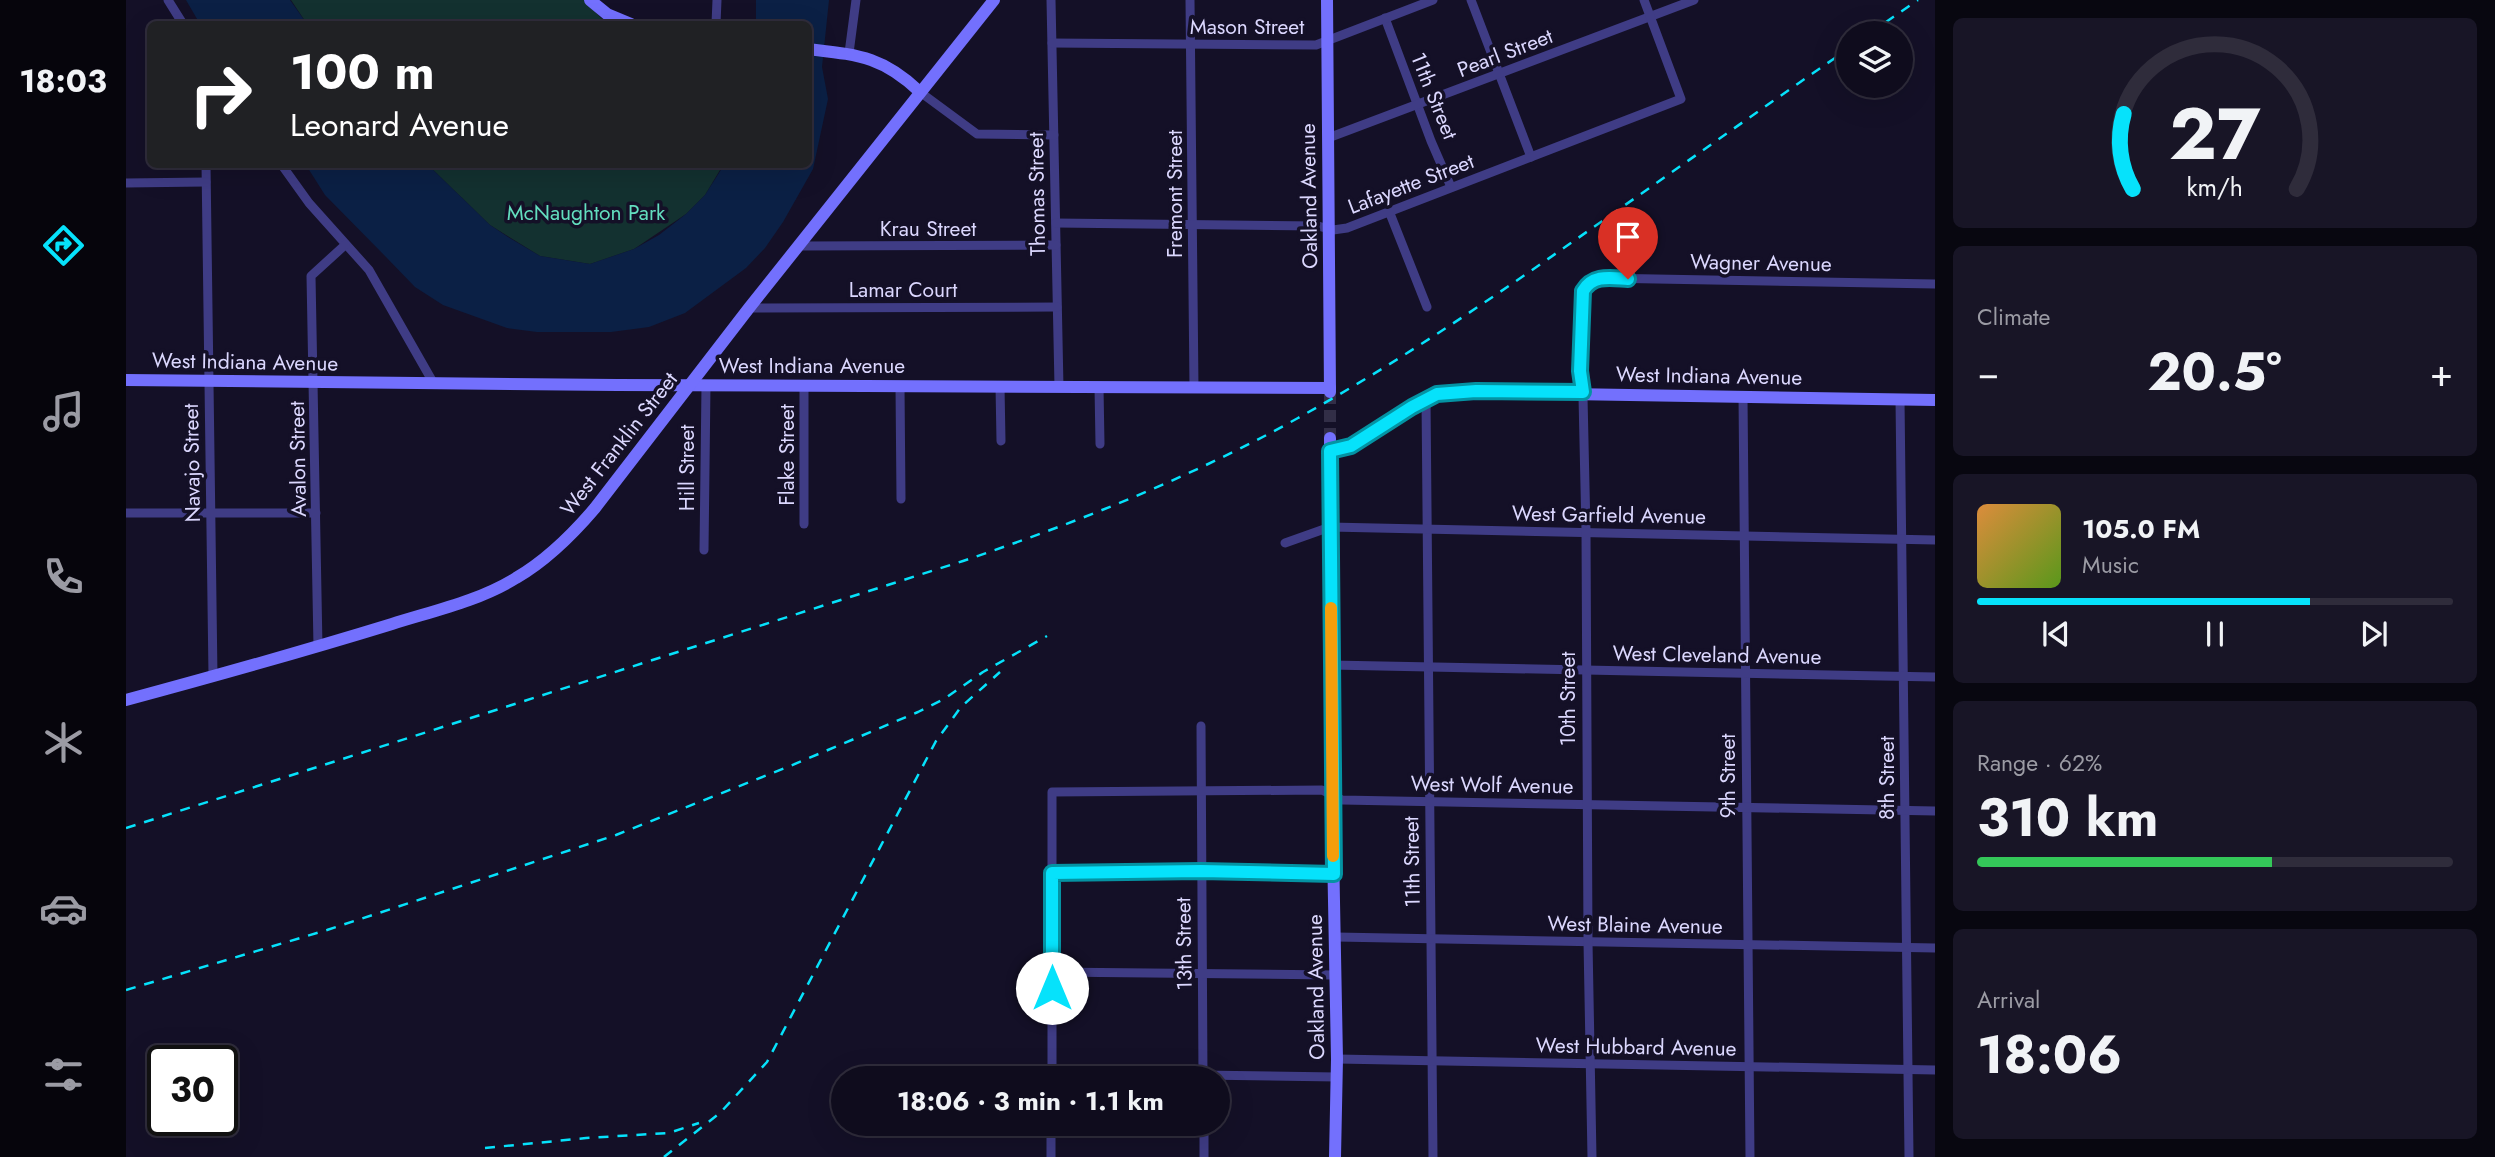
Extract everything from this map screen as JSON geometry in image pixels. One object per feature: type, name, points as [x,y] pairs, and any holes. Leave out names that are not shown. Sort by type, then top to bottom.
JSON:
[{"type":"street","points":[[168,0],[181,21]]},
{"type":"street","points":[[590,0],[607,14],[624,21]]},
{"type":"street","points":[[716,21],[717,0]]},
{"type":"street","points":[[844,53],[856,0]]},
{"type":"street","name":"West Franklin Street","points":[[126,700],[318,647],[471,599],[498,589],[536,566],[576,530],[994,0]]},
{"type":"street","name":"Thomas Street","points":[[1051,0],[1059,387]]},
{"type":"street","name":"Fremont Street","points":[[1190,0],[1194,387]]},
{"type":"street","name":"Oakland Avenue","points":[[1327,0],[1330,390]]},
{"type":"street","name":"Mason Street","points":[[1052,43],[1316,45],[1433,0]]},
{"type":"street","points":[[1471,0],[1531,157]]},
{"type":"street","points":[[1644,0],[1650,16]]},
{"type":"street","name":"Pearl Street","points":[[1328,138],[1694,0]]},
{"type":"street","name":"Lafayette Street","points":[[1056,223],[1318,226],[1343,229],[1681,99],[1650,16]]},
{"type":"street","name":"11th Street","points":[[1385,18],[1451,187]]},
{"type":"street","points":[[812,49],[844,53],[883,64],[977,134],[1054,135]]},
{"type":"street","name":"Navajo Street","points":[[206,168],[213,676]]},
{"type":"street","points":[[284,168],[309,204],[369,270],[434,384]]},
{"type":"street","points":[[126,183],[206,182]]},
{"type":"street","points":[[1389,211],[1427,307]]},
{"type":"street","name":"Avalon Street","points":[[318,647],[311,276],[345,245]]},
{"type":"street","name":"Krau Street","points":[[800,246],[1056,246]]},
{"type":"street","name":"Wagner Avenue","points":[[1587,284],[1601,278],[1935,284]]},
{"type":"street","name":"10th Street","points":[[1587,284],[1581,299],[1580,371],[1583,392],[1586,531],[1586,804],[1592,1157]]},
{"type":"street","name":"Lamar Court","points":[[750,308],[1057,306]]},
{"type":"street","name":"West Indiana Avenue","points":[[126,380],[1330,390]]},
{"type":"street","name":"Hill Street","points":[[704,550],[706,385]]},
{"type":"street","name":"Flake Street","points":[[804,386],[804,524]]},
{"type":"street","points":[[900,386],[901,499]]},
{"type":"street","points":[[1000,386],[1000,441]]},
{"type":"street","points":[[1099,387],[1100,444]]},
{"type":"street","name":"West Indiana Avenue","points":[[1330,445],[1351,446],[1426,399],[1437,394],[1464,391],[1935,400]]},
{"type":"street","name":"9th Street","points":[[1742,396],[1750,1157]]},
{"type":"street","name":"11th Street","points":[[1426,399],[1433,1157]]},
{"type":"street","name":"8th Street","points":[[1900,399],[1909,1157]]},
{"type":"street","name":"Oakland Avenue","points":[[1330,445],[1337,1059],[1335,1157]]},
{"type":"street","points":[[126,513],[316,513]]},
{"type":"street","name":"West Garfield Avenue","points":[[1285,543],[1330,527],[1935,540]]},
{"type":"street","name":"West Cleveland Avenue","points":[[1331,665],[1935,677]]},
{"type":"street","name":"13th Street","points":[[1201,726],[1203,1066]]},
{"type":"street","name":"West Wolf Avenue","points":[[1052,873],[1052,792],[1322,790],[1342,800],[1935,811]]},
{"type":"street","points":[[1052,1066],[1052,873],[1201,871],[1334,874]]},
{"type":"street","name":"West Blaine Avenue","points":[[1335,937],[1935,948]]},
{"type":"street","points":[[1052,972],[1335,975]]},
{"type":"street","name":"West Hubbard Avenue","points":[[1337,1059],[1935,1070]]},
{"type":"street","points":[[1230,1077],[1337,1077]]},
{"type":"street","points":[[1051,1136],[1051,1157]]},
{"type":"street","points":[[1203,1136],[1204,1157]]},
{"type":"green space","points":[[291,0],[584,0],[601,18],[608,21],[305,21]]},
{"type":"green space","name":"McNaughton Park","points":[[431,168],[721,168],[705,195],[686,214],[634,249],[590,264],[540,256],[490,225]]},
{"type":"water","points":[[186,0],[290,0],[305,21],[198,21]]},
{"type":"water","points":[[756,0],[829,0],[822,67],[828,99],[813,169],[783,222],[765,248],[746,268],[685,313],[649,327],[611,332],[537,332],[507,328],[443,305],[415,287],[325,195],[308,168],[431,168],[490,225],[508,237],[540,256],[590,264],[634,249],[659,235],[705,195],[722,168],[812,168],[812,21],[756,21]]},
{"type":"tunnel","points":[[1330,392],[1330,438]]},
{"type":"railway","points":[[1887,21],[1918,0]]},
{"type":"railway","points":[[126,828],[963,561],[1092,514],[1176,479],[1298,418],[1421,344],[1540,265],[1836,57]]},
{"type":"railway","points":[[126,990],[327,930],[616,835],[918,712],[1047,636]]},
{"type":"railway","points":[[664,1157],[720,1113],[767,1062],[936,741],[961,707],[1000,672]]},
{"type":"railway","points":[[485,1148],[669,1133],[699,1123]]},
{"type":"slow traffic","points":[[1331,608],[1333,856]]},
{"type":"route","points":[[1052,988],[1052,873],[1201,871],[1334,874],[1330,451],[1351,446],[1437,394],[1476,391],[1583,392],[1580,371],[1583,291],[1592,280],[1628,279]]}]
